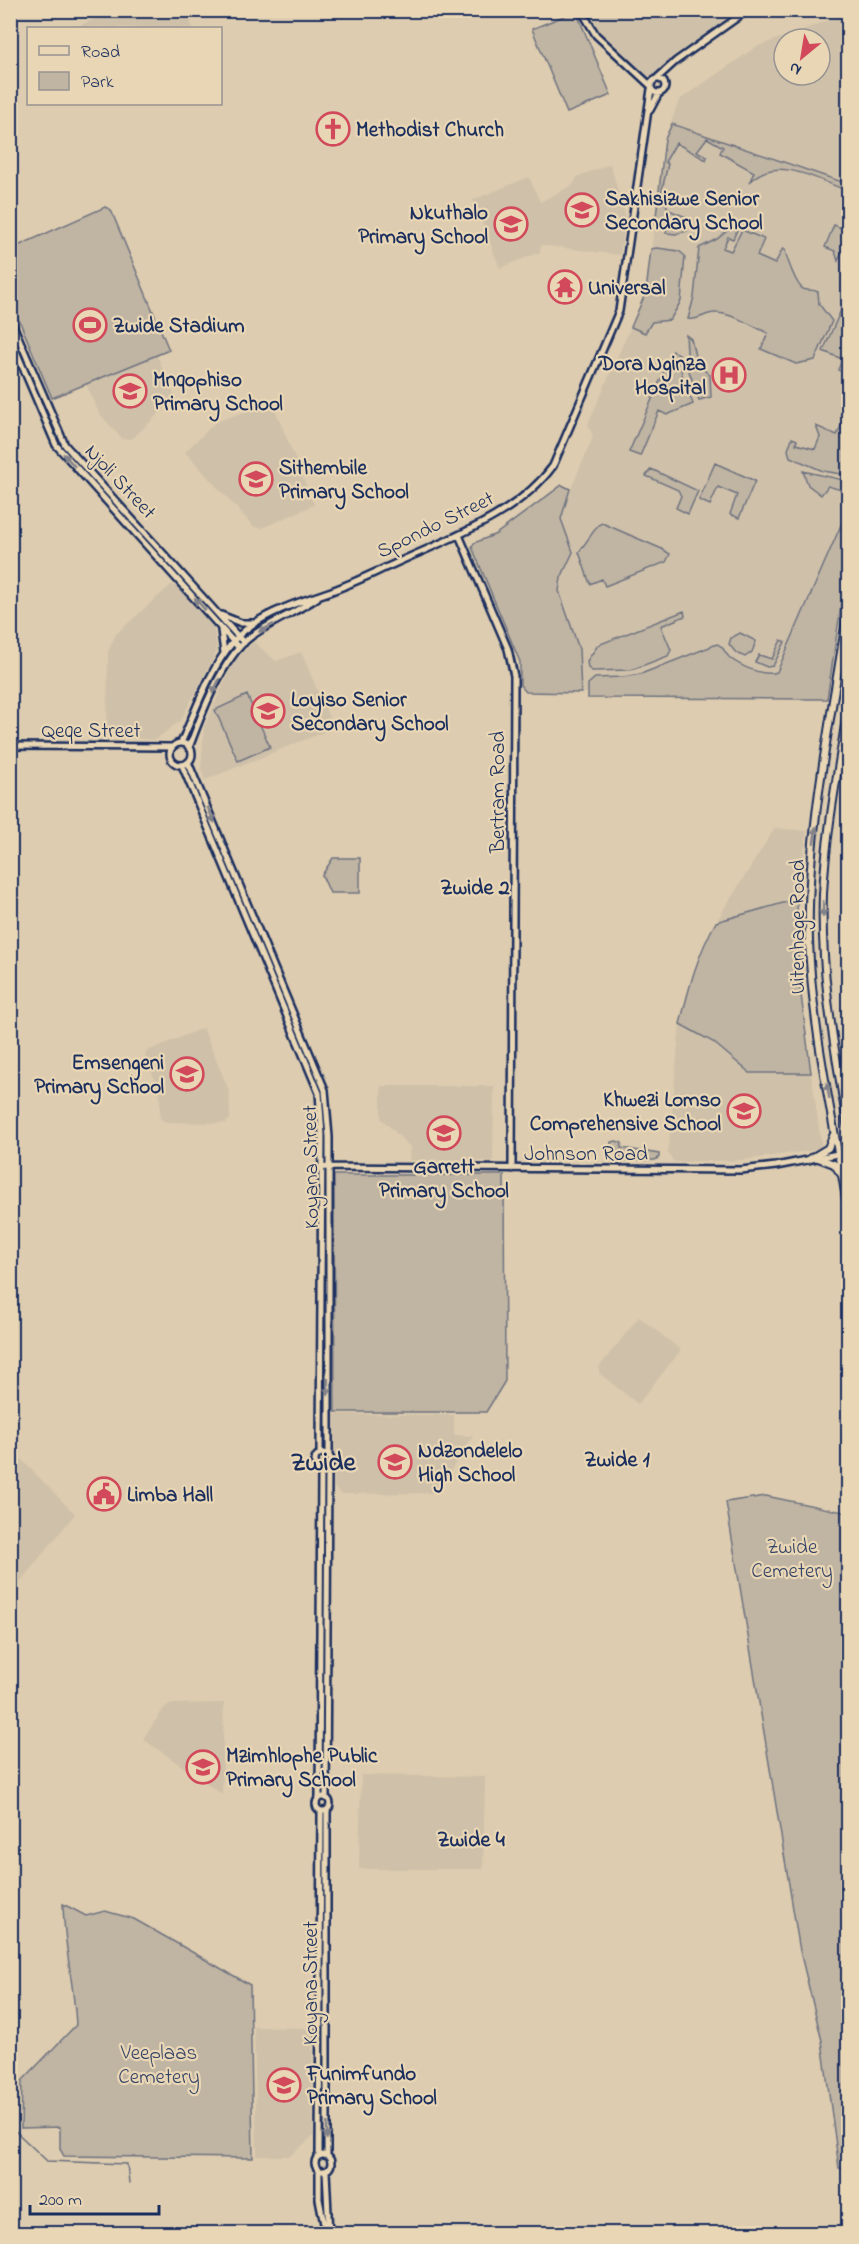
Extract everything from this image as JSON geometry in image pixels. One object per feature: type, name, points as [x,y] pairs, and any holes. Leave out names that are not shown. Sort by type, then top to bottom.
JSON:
[{"type":"main road","points":[[581,10],[596,35],[653,84],[659,93]]},
{"type":"main road","points":[[653,84],[683,56],[748,10]]},
{"type":"main road","points":[[653,84],[663,83],[683,56]]},
{"type":"main road","name":"Spondo Street","points":[[646,120],[659,93],[664,90],[663,83]]},
{"type":"main road","name":"Spondo Street","points":[[181,743],[224,655],[238,636],[258,622],[459,535],[495,516],[538,484],[559,454],[619,311],[653,84]]},
{"type":"main road","name":"Njoli Street","points":[[10,318],[65,445],[244,643]]},
{"type":"main road","name":"Njoli Street","points":[[10,337],[56,445],[239,648]]},
{"type":"main road","name":"Bertram Road","points":[[459,535],[508,649],[514,676],[512,1168]]},
{"type":"main road","name":"Spondo Street","points":[[189,748],[218,683],[239,648],[320,595]]},
{"type":"main road","name":"Uitenhage Road","points":[[849,608],[815,832],[809,901],[812,995],[849,1210]]},
{"type":"main road","points":[[219,614],[240,623],[258,622]]},
{"type":"main road","points":[[220,627],[224,655]]},
{"type":"main road","name":"Uitenhage Road","points":[[849,705],[827,852],[823,920],[828,1005],[849,1129]]},
{"type":"main road","points":[[181,743],[189,748],[192,755],[185,763],[171,759],[172,747],[181,743]]},
{"type":"main road","name":"Qeqe Street","points":[[10,746],[172,747]]},
{"type":"main road","name":"Koyana Street","points":[[185,763],[322,1082],[328,1110],[328,1455],[331,1460],[328,1467],[326,1798],[330,1804],[324,1811],[319,2156]]},
{"type":"main road","name":"Koyana Street","points":[[185,763],[316,1082],[322,1111],[320,1453],[315,1462],[321,1469],[319,1798],[316,1806],[324,1811]]},
{"type":"main road","points":[[808,1160],[828,1148],[834,1131]]},
{"type":"main road","name":"Johnson Road","points":[[321,1167],[741,1170],[849,1152]]},
{"type":"main road","points":[[818,1158],[834,1164],[843,1177]]},
{"type":"main road","points":[[320,1453],[328,1455]]},
{"type":"main road","points":[[321,1469],[328,1467]]},
{"type":"main road","points":[[319,1798],[326,1798]]},
{"type":"main road","name":"Koyana Street","points":[[324,1811],[327,2156]]},
{"type":"main road","points":[[319,2156],[327,2156],[331,2165],[326,2171],[327,2234],[320,2207],[319,2170],[315,2163],[319,2156]]},
{"type":"main road","points":[[319,2170],[326,2171]]},
{"type":"shaded area","points":[[113,11],[186,11],[193,27],[76,27]]},
{"type":"shaded area","points":[[587,11],[740,11],[669,60],[654,80],[645,77],[592,25]]},
{"type":"shaded area","name":"Dora Nginza Hospital","points":[[848,13],[848,559],[827,699],[588,698],[587,693],[526,692],[520,685],[520,662],[472,547],[474,543],[496,534],[562,485],[571,489],[593,437],[588,424],[646,292],[665,139],[679,100],[756,47],[772,41],[772,87],[832,87],[832,27],[810,27]]},
{"type":"shaded area","points":[[610,164],[626,218],[620,255],[541,245],[540,252],[500,268],[473,200],[529,177],[540,202],[573,185],[577,177]]},
{"type":"shaded area","name":"Mnqophiso Primary School","points":[[157,355],[175,398],[132,439],[122,439],[99,413],[86,384]]},
{"type":"shaded area","name":"Sithembile Primary School","points":[[272,402],[314,505],[262,528],[254,527],[185,452],[216,422]]},
{"type":"shaded area","points":[[171,585],[177,586],[213,624],[217,651],[181,720],[155,740],[128,738],[131,729],[107,726],[108,652],[116,634]]},
{"type":"shaded area","name":"Loyiso Senior Secondary School","points":[[254,642],[276,661],[301,652],[332,724],[329,730],[205,780],[201,768],[204,727],[234,661]]},
{"type":"shaded area","points":[[775,828],[807,831],[797,899],[716,922]]},
{"type":"shaded area","name":"Khwezi Lomso Comprehensive School","points":[[680,1024],[713,1042],[750,1073],[811,1073],[822,1149],[745,1160],[674,1162],[668,1153]]},
{"type":"shaded area","name":"Emsengeni Primary School","points":[[203,1028],[229,1091],[230,1119],[226,1123],[166,1122],[160,1118],[160,1091],[145,1057],[147,1051]]},
{"type":"shaded area","name":"Garrett Primary School","points":[[381,1086],[494,1086],[493,1161],[409,1160],[410,1147],[381,1118]]},
{"type":"shaded area","points":[[639,1317],[681,1350],[638,1404],[599,1373],[599,1367]]},
{"type":"shaded area","name":"Ndzondelelo High School","points":[[334,1414],[454,1415],[454,1435],[473,1436],[436,1493],[341,1494],[334,1487]]},
{"type":"shaded area","points":[[11,1452],[15,1453],[75,1514],[15,1588],[10,1583]]},
{"type":"shaded area","name":"Mzimhlophe Public Primary School","points":[[224,1703],[222,1794],[143,1739],[165,1707],[172,1704]]},
{"type":"shaded area","points":[[361,1775],[485,1777],[483,1869],[359,1869]]},
{"type":"shaded area","name":"Funimfundo Primary School","points":[[254,2027],[305,2028],[312,2035],[313,2136],[290,2156],[257,2156]]},
{"type":"green space","points":[[576,11],[611,95],[567,113],[532,29]]},
{"type":"green space","points":[[672,124],[848,184],[848,191],[810,176],[783,169],[759,174],[749,183],[754,172],[720,153],[723,147],[707,138],[697,151],[707,157],[706,160],[676,143],[665,162],[668,164],[661,194],[669,210],[686,217],[687,231],[676,234],[666,233],[667,226],[655,225],[665,139]]},
{"type":"green space","name":"Zwide Stadium","points":[[105,207],[111,210],[169,350],[52,398],[11,301],[11,249]]},
{"type":"green space","points":[[834,225],[848,231],[848,238],[838,261],[835,251],[825,247]]},
{"type":"green space","points":[[733,226],[738,228],[733,239],[728,237],[723,248],[731,251],[742,230],[764,239],[757,256],[775,264],[783,248],[785,249],[800,286],[803,289],[818,292],[819,304],[832,321],[815,360],[796,364],[761,349],[768,333],[728,315],[711,313],[688,319],[694,297],[699,248],[717,239]]},
{"type":"green space","points":[[651,249],[679,251],[685,256],[681,301],[670,320],[652,322],[645,333],[631,327],[646,292]]},
{"type":"green space","points":[[848,294],[848,374],[838,370],[842,359],[823,351]]},
{"type":"green space","points":[[686,335],[691,339],[697,364],[710,375],[711,397],[699,400],[688,368]]},
{"type":"green space","points":[[673,351],[679,354],[682,375],[693,404],[667,415],[659,411],[640,456],[629,452]]},
{"type":"green space","points":[[848,410],[848,475],[823,471],[790,457],[788,450],[792,438],[797,440],[796,444],[815,449],[820,437],[816,426],[837,435]]},
{"type":"green space","points":[[715,463],[755,481],[739,518],[730,514],[737,495],[718,487],[710,505],[699,500]]},
{"type":"green space","points":[[651,469],[698,491],[688,514],[676,508],[681,496],[678,490],[646,476]]},
{"type":"green space","points":[[803,471],[848,481],[848,492],[828,486],[821,495],[808,485]]},
{"type":"green space","points":[[562,485],[570,489],[561,519],[573,552],[561,578],[559,591],[579,649],[581,693],[526,692],[520,685],[520,662],[472,547],[474,543],[496,534]]},
{"type":"green space","points":[[848,509],[848,559],[827,699],[588,698],[588,684],[595,678],[641,674],[717,644],[730,658],[746,667],[759,672],[777,672]]},
{"type":"green space","points":[[602,523],[662,549],[670,554],[666,562],[605,586],[602,579],[590,584],[579,552],[598,525]]},
{"type":"green space","points":[[684,611],[685,616],[661,626],[671,650],[668,656],[631,670],[592,671],[588,668],[587,661],[598,645]]},
{"type":"green space","points":[[740,633],[756,641],[752,652],[745,657],[736,653],[729,644],[731,638]]},
{"type":"green space","points":[[781,640],[785,642],[773,666],[767,667],[755,662],[759,655],[772,659]]},
{"type":"green space","points":[[247,695],[270,747],[238,761],[215,710]]},
{"type":"green space","points":[[333,858],[360,858],[360,893],[330,893],[322,875]]},
{"type":"green space","points":[[797,899],[799,979],[811,1073],[750,1073],[713,1042],[680,1024],[687,998],[699,959],[716,922]]},
{"type":"green space","points":[[611,1142],[622,1143],[621,1148],[659,1154],[659,1157],[655,1160],[619,1160],[620,1152],[611,1148]]},
{"type":"green space","points":[[334,1175],[504,1175],[505,1381],[486,1412],[335,1412]]},
{"type":"green space","name":"Zwide Cemetery","points":[[766,1496],[848,1513],[848,2169],[839,2168],[822,2041],[800,1951],[726,1502]]},
{"type":"green space","name":"Veeplaas Cemetery","points":[[63,1904],[86,1916],[105,1911],[134,1919],[250,1985],[253,2158],[64,2156],[60,2149],[60,2127],[21,2128],[22,2081],[76,2025]]},
{"type":"waterway","points":[[10,2126],[47,2161],[127,2164],[129,2183]]},
{"type":"place","name":"Methodist Church","points":[[333,129]]},
{"type":"place","name":"Sakhisizwe Senior Secondary School","points":[[582,210]]},
{"type":"place","name":"Nkuthalo Primary School","points":[[511,224]]},
{"type":"place","name":"Universal","points":[[565,287]]},
{"type":"place","name":"Zwide Stadium","points":[[90,325]]},
{"type":"place","name":"Dora Nginza Hospital","points":[[729,375]]},
{"type":"place","name":"Mnqophiso Primary School","points":[[130,391]]},
{"type":"place","name":"Sithembile Primary School","points":[[256,479]]},
{"type":"place","name":"Loyiso Senior Secondary School","points":[[268,711]]},
{"type":"place","name":"Emsengeni Primary School","points":[[187,1074]]},
{"type":"place","name":"Khwezi Lomso Comprehensive School","points":[[744,1111]]},
{"type":"place","name":"Garrett Primary School","points":[[444,1133]]},
{"type":"place","name":"Ndzondelelo High School","points":[[395,1462]]},
{"type":"place","name":"Limba Hall","points":[[104,1494]]},
{"type":"place","name":"Mzimhlophe Public Primary School","points":[[203,1767]]},
{"type":"place","name":"Funimfundo Primary School","points":[[284,2085]]},
{"type":"district","name":"Zwide 2","points":[[475,886]]},
{"type":"district","name":"Zwide 1","points":[[617,1458]]},
{"type":"district","name":"Zwide","points":[[323,1461]]},
{"type":"district","name":"Zwide 4","points":[[471,1838]]}]
